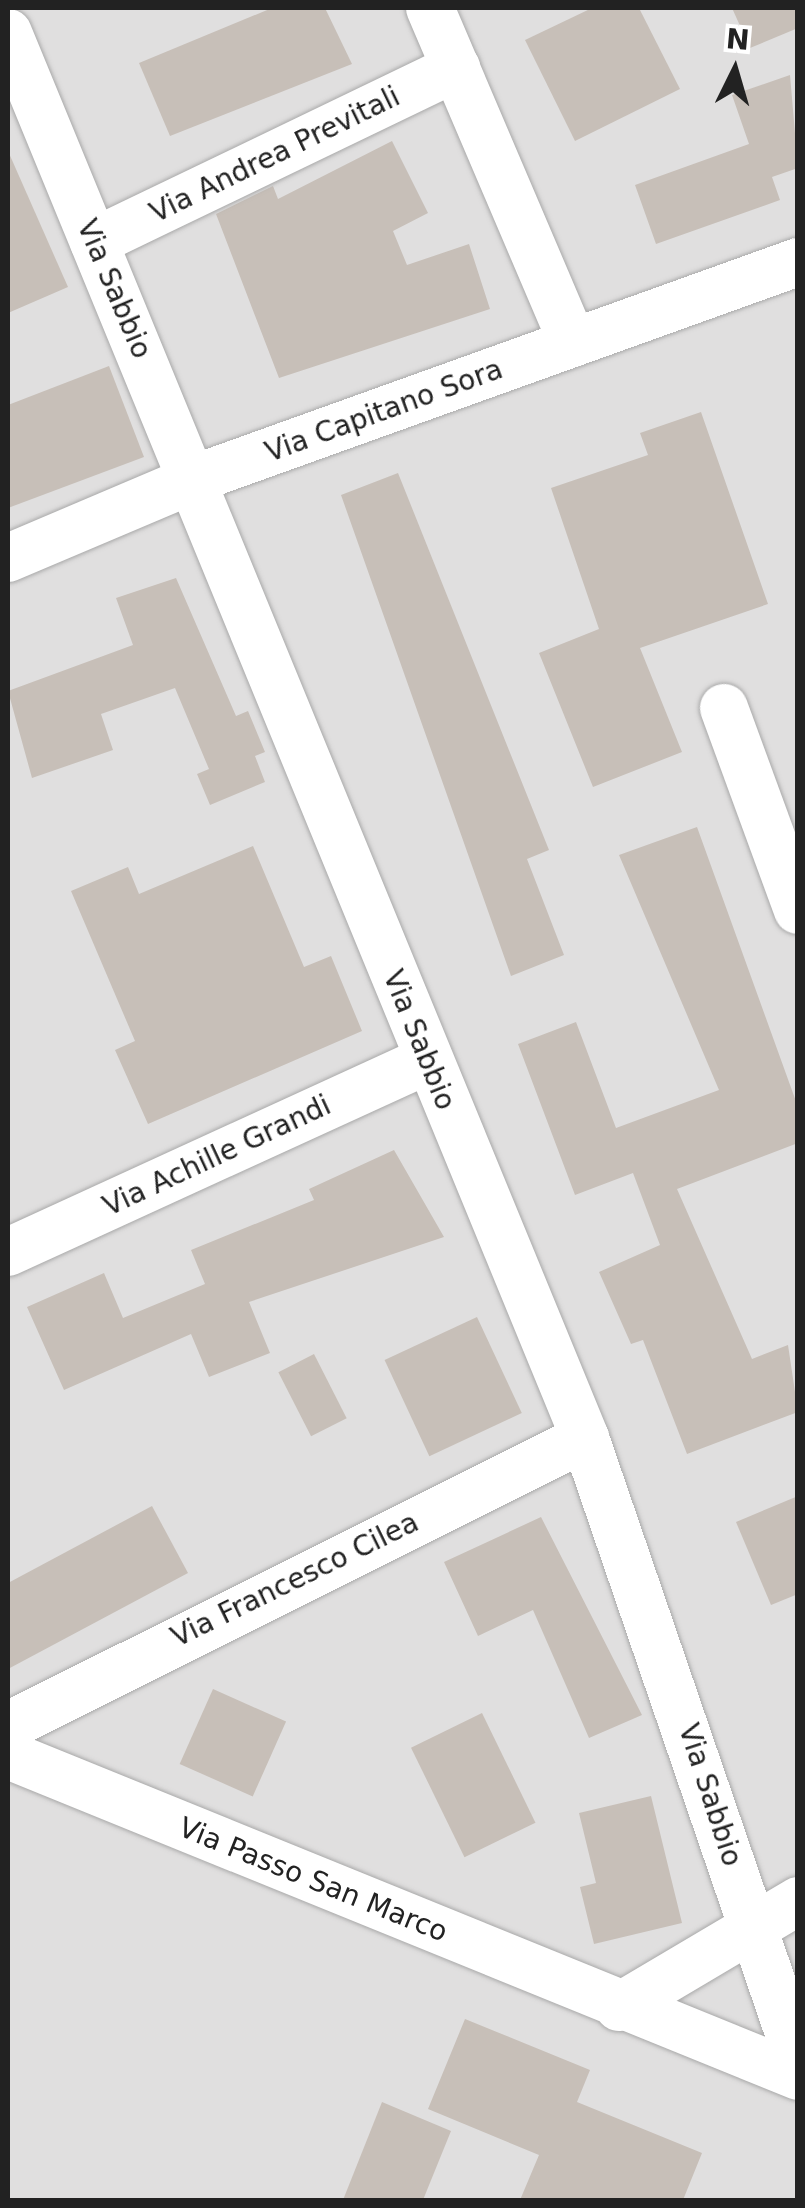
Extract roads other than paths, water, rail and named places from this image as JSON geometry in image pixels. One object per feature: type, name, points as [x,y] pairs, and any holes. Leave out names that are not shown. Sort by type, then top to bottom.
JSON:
[{"type":"street","points":[[430,8],[573,343]]},
{"type":"street","name":"Via Sabbio","points":[[8,34],[194,478],[427,1060],[585,1438],[798,2058]]},
{"type":"street","name":"Via Andrea Previtali","points":[[94,242],[456,68]]},
{"type":"street","name":"Via Capitano Sora","points":[[8,558],[194,478],[798,262]]},
{"type":"street","points":[[724,708],[798,910]]},
{"type":"street","name":"Via Achille Grandi","points":[[8,1252],[427,1060]]},
{"type":"street","name":"Via Francesco Cilea","points":[[8,1726],[585,1438]]},
{"type":"street","name":"Via Passo San Marco","points":[[8,1755],[619,2007],[798,2076]]},
{"type":"street","points":[[619,2007],[798,1901]]}]
